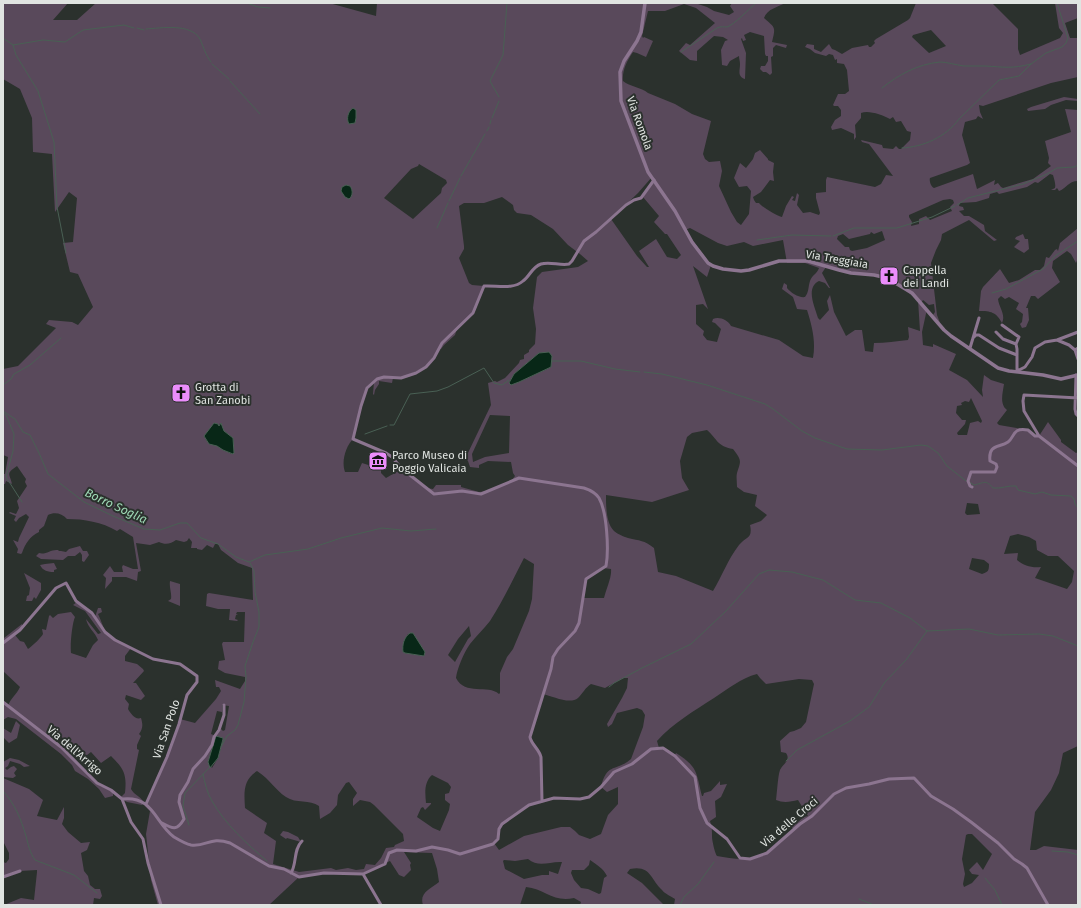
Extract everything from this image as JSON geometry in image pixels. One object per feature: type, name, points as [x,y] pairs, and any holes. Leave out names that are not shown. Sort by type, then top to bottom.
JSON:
[{"type":"street","name":"Via Romola","points":[[645,3],[641,32],[637,41],[624,60],[620,72],[620,96],[622,106],[648,172],[654,180]]},
{"type":"street","name":"Via Treggiaia","points":[[654,180],[703,257],[713,266],[730,270],[745,271],[779,261],[808,261],[851,273],[887,278],[912,293],[944,330],[998,368],[1061,379],[1077,375]]},
{"type":"street","points":[[542,801],[541,757],[540,752],[531,741],[530,736],[551,669],[553,657],[558,649],[575,631],[579,623],[586,579],[606,566],[608,541],[600,500],[591,490],[584,488],[523,478],[512,480],[478,494],[462,491],[434,494],[401,468],[392,457],[353,439],[367,388],[377,379],[384,377],[401,378],[416,373],[426,367],[434,358],[442,343],[473,313],[484,286],[496,287],[518,285],[524,281],[540,264],[566,265],[572,262],[584,241],[626,205],[641,198],[654,180]]},
{"type":"street","points":[[970,348],[979,318]]},
{"type":"street","points":[[1002,325],[1018,335],[1019,339],[1016,344],[1017,371],[1025,367],[1035,348],[1045,342],[1057,340],[1078,332]]},
{"type":"street","points":[[996,332],[1003,339],[1016,344]]},
{"type":"street","points":[[973,338],[976,335],[979,335],[999,348],[1017,355]]},
{"type":"street","points":[[1057,340],[1077,349],[1078,359]]},
{"type":"street","points":[[1077,375],[1074,394],[1077,398],[1076,414],[1078,416]]},
{"type":"street","points":[[1039,436],[1024,411],[1024,396],[1077,398]]},
{"type":"street","points":[[972,487],[968,482],[969,474],[972,472],[995,472],[997,467],[996,464],[990,460],[993,449],[1007,443],[1015,432],[1025,429],[1031,431],[1035,436],[1039,436],[1078,466]]},
{"type":"street","name":"Via San Polo","points":[[3,643],[22,628],[56,588],[66,583],[76,601],[92,612],[105,632],[114,640],[148,657],[180,664],[197,676],[197,682],[187,695],[179,724],[167,757],[146,804]]},
{"type":"street","name":"Via dell'Arrigo","points":[[3,702],[61,747],[97,782],[111,790],[122,800],[131,822],[143,839],[148,863],[161,905]]},
{"type":"street","points":[[161,822],[172,828],[175,828],[181,824],[184,818],[179,802],[180,795],[188,782],[193,769],[205,756],[212,745],[224,715],[224,705]]},
{"type":"street","name":"Via delle Croci","points":[[146,804],[174,837],[190,845],[218,840],[224,841],[269,866],[284,869],[299,877],[324,873],[363,874],[385,864],[390,853],[397,850],[416,851],[432,847],[460,854],[493,844],[498,839],[499,829],[502,824],[529,805],[554,798],[580,799],[589,796],[601,787],[614,772],[632,764],[651,749],[663,748],[674,756],[695,777],[700,808],[707,823],[727,839],[740,858],[750,859],[767,853],[800,824],[812,816],[834,794],[846,788],[890,779],[914,778],[931,796],[971,822],[1005,848],[1014,859],[1027,868],[1048,905]]},
{"type":"street","points":[[122,800],[134,799],[146,804]]},
{"type":"street","points":[[291,873],[294,870],[298,846],[302,842]]},
{"type":"street","points":[[3,877],[20,871]]},
{"type":"street","points":[[363,874],[381,905]]},
{"type":"shaded area","points":[[3,3],[68,3],[53,20],[77,20],[96,3],[329,3],[376,16],[377,3],[695,3],[714,11],[729,15],[734,12],[730,6],[732,3],[785,3],[770,10],[764,18],[774,28],[772,42],[787,45],[786,48],[776,45],[773,48],[773,56],[771,57],[772,73],[770,75],[760,69],[761,66],[765,66],[768,61],[768,56],[765,54],[764,36],[750,32],[744,35],[746,40],[743,41],[742,38],[741,39],[746,53],[745,79],[740,75],[739,56],[730,61],[727,66],[722,65],[721,50],[725,41],[728,40],[723,37],[714,36],[697,51],[697,61],[690,60],[679,51],[686,43],[690,45],[715,23],[696,8],[684,4],[665,11],[648,11],[642,36],[643,38],[644,37],[653,41],[646,57],[633,52],[623,73],[623,81],[626,83],[675,104],[692,114],[711,121],[703,154],[705,159],[709,162],[720,161],[722,171],[719,186],[731,212],[737,222],[741,225],[749,214],[751,191],[747,186],[739,187],[734,178],[740,163],[746,168],[753,159],[755,153],[760,150],[768,160],[774,163],[774,181],[770,180],[761,192],[753,197],[756,203],[759,203],[763,207],[782,217],[792,196],[794,197],[792,200],[795,201],[797,193],[799,195],[797,205],[803,213],[810,212],[819,215],[820,213],[816,193],[826,192],[827,177],[875,187],[881,184],[886,175],[893,176],[869,144],[862,142],[861,140],[882,145],[883,148],[893,149],[896,146],[901,149],[910,140],[911,132],[907,131],[901,121],[896,122],[893,117],[890,119],[872,113],[861,113],[861,118],[855,125],[856,137],[854,140],[854,134],[841,128],[832,130],[831,127],[835,120],[841,116],[841,110],[838,106],[833,105],[838,94],[845,94],[849,91],[847,70],[844,64],[837,63],[837,59],[835,60],[833,55],[829,54],[826,56],[815,53],[805,47],[807,44],[814,45],[814,49],[821,52],[829,44],[832,49],[842,54],[852,48],[868,45],[871,47],[875,43],[874,41],[876,39],[908,20],[916,3],[992,3],[1018,29],[1018,49],[1020,55],[1060,38],[1063,33],[1059,28],[1055,3],[1078,3],[1078,18],[1065,23],[1070,38],[1078,38],[1078,77],[1051,83],[983,106],[979,105],[983,119],[978,116],[976,119],[965,122],[962,135],[970,163],[930,178],[930,182],[934,188],[973,174],[977,189],[995,180],[994,185],[998,183],[1003,188],[1033,179],[1051,166],[1048,163],[1049,158],[1045,141],[1071,132],[1065,109],[1078,110],[1078,181],[1072,182],[1064,189],[1059,191],[1057,188],[1055,190],[1051,190],[1055,188],[1055,185],[1053,175],[1050,174],[1038,183],[1035,182],[1027,187],[999,194],[997,192],[990,194],[989,198],[976,202],[960,203],[959,206],[963,207],[964,210],[959,211],[964,216],[969,216],[984,225],[985,231],[997,240],[994,241],[969,220],[942,234],[931,263],[937,315],[940,323],[933,315],[935,312],[934,304],[929,305],[923,300],[921,303],[927,309],[922,332],[923,345],[933,347],[933,344],[956,354],[949,370],[967,380],[983,397],[982,390],[984,375],[991,380],[1004,384],[1002,401],[1007,410],[997,423],[999,425],[1028,430],[1034,435],[1039,436],[1048,422],[1061,442],[1076,453],[1078,452],[1078,746],[1063,753],[1059,773],[1051,790],[1035,812],[1030,850],[1036,850],[1044,846],[1078,850],[1078,905],[674,905],[675,899],[666,894],[646,871],[637,868],[630,869],[627,873],[642,883],[664,905],[580,905],[581,902],[574,898],[561,899],[539,890],[526,887],[520,905],[423,905],[422,901],[424,894],[439,882],[432,853],[404,852],[411,863],[411,870],[404,877],[399,875],[390,861],[363,873],[325,873],[299,877],[269,905],[158,905],[151,880],[146,834],[150,811],[145,806],[167,757],[180,719],[195,723],[221,691],[219,687],[216,687],[215,680],[240,689],[245,681],[245,677],[225,673],[218,669],[219,661],[225,660],[222,644],[223,642],[244,642],[245,612],[237,612],[236,614],[238,615],[236,615],[235,619],[238,620],[237,621],[229,620],[230,609],[218,609],[206,606],[207,594],[209,593],[253,600],[252,568],[238,563],[221,550],[218,544],[215,544],[213,548],[207,545],[202,550],[191,548],[192,542],[189,538],[184,542],[176,540],[168,544],[159,542],[150,545],[136,543],[141,571],[138,572],[137,581],[126,577],[112,577],[112,581],[105,589],[106,578],[103,575],[110,566],[114,572],[123,572],[123,565],[133,569],[138,569],[133,537],[120,529],[117,531],[105,525],[93,522],[67,519],[63,515],[55,513],[48,515],[44,526],[28,541],[22,553],[17,553],[18,549],[13,540],[18,542],[29,517],[26,514],[19,518],[16,522],[14,520],[16,516],[9,513],[16,514],[19,508],[17,501],[27,486],[25,482],[26,479],[17,466],[9,474],[12,484],[6,481],[5,484],[3,484],[3,474],[5,474],[8,457],[3,455],[3,369],[18,366],[56,328],[46,324],[49,320],[72,322],[78,325],[93,307],[78,274],[70,272],[63,243],[73,242],[77,198],[69,192],[55,212],[52,154],[33,152],[32,118],[20,89],[3,79]],"holes":[[[931,30],[946,46],[929,53],[912,37],[913,35]],[[419,164],[446,180],[447,183],[442,188],[441,193],[413,219],[384,198],[411,169]],[[652,177],[653,183],[643,197],[659,216],[654,222],[665,234],[667,234],[681,255],[677,259],[667,257],[656,239],[639,251],[649,267],[647,267],[637,256],[611,219]],[[502,197],[513,205],[514,210],[517,213],[531,215],[553,229],[568,245],[588,261],[578,267],[542,272],[537,277],[533,308],[536,329],[535,344],[529,352],[524,355],[524,359],[520,360],[505,378],[497,382],[495,381],[488,383],[491,405],[465,459],[468,461],[470,467],[479,468],[479,465],[488,461],[511,462],[515,476],[512,480],[489,491],[479,492],[461,487],[461,485],[436,485],[433,489],[426,488],[401,468],[386,478],[381,473],[381,469],[362,463],[358,472],[345,472],[345,454],[353,439],[367,388],[374,382],[374,395],[379,381],[392,383],[393,378],[401,378],[426,367],[439,348],[441,349],[455,335],[457,329],[473,313],[484,286],[472,285],[469,283],[459,258],[464,246],[459,206],[464,203],[484,203]],[[943,200],[953,200],[954,203],[950,207],[952,211],[930,220],[926,216],[919,219],[919,224],[911,226],[912,222],[909,215]],[[690,228],[718,243],[727,246],[744,242],[753,246],[783,240],[787,263],[805,263],[819,268],[809,283],[808,291],[805,297],[800,297],[793,293],[784,283],[782,289],[793,297],[797,309],[807,310],[813,334],[813,358],[803,356],[779,340],[731,326],[728,322],[721,318],[715,318],[712,322],[721,329],[717,342],[707,340],[703,335],[704,331],[696,324],[696,305],[703,304],[708,309],[693,266],[707,277],[711,265],[685,230]],[[882,231],[885,240],[867,248],[852,251],[849,247],[845,247],[837,239],[838,236],[843,234],[849,239],[870,234],[871,232],[874,234]],[[826,267],[851,273],[880,276],[881,272],[887,271],[892,274],[894,282],[918,300],[920,331],[908,327],[908,340],[874,343],[873,352],[865,351],[862,330],[855,330],[846,336],[834,312],[830,295],[827,301],[829,310],[820,320],[818,318],[813,303],[812,293],[815,284],[819,281],[825,283],[830,288],[822,273]],[[539,353],[551,367],[519,382],[509,383],[514,374]],[[971,398],[982,421],[981,423],[978,421],[970,423],[967,435],[958,435],[957,433],[965,424],[966,420],[962,420],[956,413],[957,406],[962,405],[961,403],[965,401],[969,402]],[[490,415],[510,416],[509,453],[485,457],[473,462],[472,454]],[[215,423],[219,426],[220,423],[224,431],[233,438],[234,453],[229,453],[208,442],[204,436]],[[707,430],[718,442],[728,448],[733,449],[736,453],[740,461],[737,475],[737,487],[744,492],[757,495],[755,506],[767,515],[761,521],[750,525],[750,535],[735,550],[713,591],[676,576],[658,572],[654,548],[651,545],[617,533],[609,524],[606,509],[606,495],[652,502],[689,490],[682,478],[680,461],[687,437],[692,433]],[[967,503],[978,504],[980,514],[967,515],[965,513]],[[1018,534],[1036,541],[1037,550],[1048,556],[1058,556],[1074,571],[1072,582],[1067,589],[1035,578],[1041,567],[1028,566],[1017,560],[1018,553],[1004,554],[1010,536]],[[524,558],[534,564],[532,599],[529,611],[513,649],[507,657],[500,673],[499,694],[494,691],[465,687],[456,678],[463,656],[468,647],[490,621]],[[972,558],[984,560],[989,564],[988,571],[982,574],[969,569]],[[603,568],[611,569],[610,579],[604,598],[583,598],[586,579]],[[469,626],[471,636],[455,662],[448,655],[458,639]],[[408,634],[415,638],[425,652],[424,656],[405,653],[404,643]],[[757,674],[766,684],[799,679],[812,680],[814,684],[806,722],[801,728],[790,732],[780,741],[781,752],[786,753],[788,758],[779,772],[776,800],[781,802],[798,800],[808,816],[804,817],[792,827],[794,830],[771,851],[762,856],[750,859],[736,859],[717,856],[712,841],[710,821],[716,817],[715,801],[721,797],[727,784],[720,785],[720,781],[711,791],[704,793],[702,796],[697,776],[692,766],[676,753],[675,755],[659,748],[657,741],[684,718],[735,684]],[[623,678],[628,678],[627,688],[607,724],[608,727],[612,724],[617,713],[637,708],[642,710],[645,715],[643,727],[631,759],[626,763],[613,768],[603,779],[601,787],[607,792],[618,787],[618,804],[608,815],[601,834],[590,839],[579,835],[570,827],[561,827],[524,836],[499,850],[494,843],[499,836],[500,827],[532,803],[542,801],[540,752],[530,737],[543,694],[570,701],[578,698],[591,684],[605,688]],[[222,705],[229,706],[225,730],[223,731],[221,729],[216,736],[211,734],[217,711],[222,712]],[[223,739],[218,758],[212,768],[208,762],[215,740]],[[257,771],[286,797],[319,806],[320,819],[330,813],[337,805],[338,795],[346,783],[349,782],[357,793],[353,799],[353,806],[360,800],[370,802],[403,834],[404,841],[395,845],[394,847],[386,848],[381,858],[375,865],[366,864],[364,869],[356,870],[348,868],[336,870],[331,868],[299,872],[273,864],[276,841],[264,833],[267,823],[245,808],[245,787],[249,778]],[[432,775],[448,783],[451,787],[449,793],[445,794],[445,800],[450,804],[440,831],[417,817],[421,808],[423,807],[425,810],[431,804],[426,803],[426,788],[429,778]],[[972,834],[992,854],[983,870],[977,862],[969,870],[972,874],[979,875],[972,883],[964,887],[963,884],[965,874],[962,859],[966,835]],[[528,859],[532,862],[540,864],[562,862],[558,874],[549,871],[549,875],[524,879],[505,869],[504,860],[515,861]],[[590,860],[600,867],[607,876],[604,878],[601,893],[599,894],[588,889],[581,888],[574,880],[571,873],[572,870],[584,870],[589,865]]]},
{"type":"shaded area","points":[[1064,97],[1078,99],[1078,101],[1066,100],[1051,105],[1045,109],[1028,111],[1027,109],[1031,107]]},
{"type":"shaded area","points":[[353,108],[356,110],[355,123],[349,124],[348,115]]},
{"type":"shaded area","points":[[346,185],[350,186],[352,191],[352,195],[349,199],[345,197],[341,191],[342,187]]},
{"type":"shaded area","points":[[1078,228],[1078,258],[1076,263],[1071,254],[1067,251],[1053,261],[1052,268],[1060,282],[1038,299],[1035,296],[1031,296],[1026,308],[1028,308],[1029,320],[1026,327],[1022,328],[1020,324],[1022,322],[1023,314],[1016,309],[1019,303],[1009,297],[1005,299],[1001,296],[998,299],[1003,314],[1002,323],[995,314],[987,311],[979,311],[981,291],[983,287],[1000,269],[1009,283],[1019,280],[1035,270],[1040,270],[1044,266],[1046,257],[1049,258],[1057,249],[1058,251],[1060,243]]},
{"type":"shaded area","points":[[1023,234],[1025,239],[1028,239],[1029,249],[1024,253],[1014,247],[1020,241],[1015,239],[1016,237]]},
{"type":"shaded area","points":[[549,352],[552,356],[551,367],[519,382],[511,385],[509,383],[514,374],[539,353]]},
{"type":"shaded area","points":[[214,423],[218,424],[219,426],[221,423],[224,431],[233,438],[233,454],[217,446],[209,444],[204,436]]},
{"type":"shaded area","points":[[80,546],[83,551],[87,551],[89,555],[84,562],[82,561],[82,555],[80,552],[75,556],[68,556],[63,560],[41,559],[36,556],[39,553],[55,550],[66,552],[69,549]]},
{"type":"shaded area","points":[[54,563],[57,569],[54,570],[54,572],[46,571],[40,565],[45,564]]},
{"type":"shaded area","points":[[24,573],[41,583],[41,590],[36,599],[34,597],[32,601],[26,601],[30,588]]},
{"type":"shaded area","points":[[170,581],[180,584],[180,606],[168,601],[171,599]]},
{"type":"shaded area","points":[[77,602],[95,617],[98,608],[101,608],[102,612],[98,614],[107,634],[131,648],[125,656],[125,661],[137,664],[144,671],[133,683],[136,683],[145,696],[141,700],[126,695],[125,699],[129,704],[128,709],[130,713],[135,717],[141,718],[142,723],[142,728],[139,734],[141,736],[137,745],[137,749],[139,750],[131,789],[143,801],[144,803],[142,805],[127,802],[120,798],[125,793],[125,776],[122,768],[111,756],[101,763],[91,752],[87,755],[82,754],[58,734],[48,738],[100,786],[109,789],[113,793],[113,796],[105,798],[99,789],[88,779],[75,771],[72,765],[61,754],[16,719],[8,717],[3,720],[4,703],[8,706],[20,687],[3,671],[3,638],[22,624],[22,627],[15,635],[20,641],[24,642],[28,649],[42,636],[42,629],[46,630],[50,615],[53,618],[58,614],[71,612],[75,617],[73,624],[71,653],[86,658],[93,645],[98,640],[88,625],[86,619],[98,634],[101,633],[85,611],[73,605]]},
{"type":"shaded area","points":[[410,633],[413,633],[425,652],[424,656],[403,652],[404,641]]},
{"type":"shaded area","points":[[16,721],[20,725],[17,738],[9,743],[3,737],[3,728],[11,733]]},
{"type":"shaded area","points":[[216,736],[223,739],[218,758],[210,768],[208,762]]},
{"type":"shaded area","points":[[10,758],[19,760],[30,766],[24,767],[10,761],[8,766],[5,768],[7,770],[14,766],[17,769],[14,773],[16,776],[13,778],[3,777],[3,762]]},
{"type":"shaded area","points":[[3,778],[29,789],[43,800],[37,816],[57,820],[64,807],[64,818],[62,824],[68,832],[81,843],[90,842],[87,850],[81,853],[84,871],[88,876],[90,885],[95,889],[100,889],[102,896],[100,899],[94,898],[93,905],[4,905],[21,898],[34,900],[37,870],[20,871],[3,877],[3,862],[6,863],[9,859],[9,853],[3,841]]},
{"type":"shaded area","points":[[283,831],[298,837],[301,842],[286,839],[280,835]]},
{"type":"waterway","points":[[247,3],[258,7],[270,8]]},
{"type":"waterway","points":[[499,97],[490,81],[503,55],[507,3]]},
{"type":"waterway","points":[[681,52],[717,28],[730,26],[756,3]]},
{"type":"waterway","points":[[902,148],[918,146],[941,136],[948,131],[999,80],[1019,76],[1031,64],[1046,53],[1062,47],[1068,38],[1057,3]]},
{"type":"waterway","points":[[3,38],[13,45],[43,40],[65,42],[83,30],[124,25],[134,28]]},
{"type":"waterway","points":[[137,28],[144,30]]},
{"type":"waterway","points":[[146,29],[175,28],[183,29],[196,34],[211,62]]},
{"type":"waterway","points":[[13,45],[16,55],[38,91],[54,142],[57,207],[66,253]]},
{"type":"waterway","points":[[882,88],[909,71],[932,63],[943,62],[964,66],[1008,67],[1018,67],[1031,64]]},
{"type":"waterway","points":[[212,64],[229,79]]},
{"type":"waterway","points":[[230,81],[260,114]]},
{"type":"waterway","points":[[492,118],[499,101]]},
{"type":"waterway","points":[[490,124],[491,120]]},
{"type":"waterway","points":[[487,131],[489,127]]},
{"type":"waterway","points":[[461,176],[485,134]]},
{"type":"waterway","points":[[957,205],[968,198],[1023,184],[1057,168],[1074,167],[1078,165]]},
{"type":"waterway","points":[[449,201],[460,178]]},
{"type":"waterway","points":[[437,228],[448,203]]},
{"type":"waterway","points":[[833,236],[854,228],[897,228],[932,217],[955,206]]},
{"type":"waterway","points":[[757,240],[792,235],[831,236]]},
{"type":"waterway","points":[[992,293],[1006,289],[1043,269],[1055,256],[1078,241]]},
{"type":"waterway","points":[[3,385],[11,379],[14,374],[30,365],[61,338]]},
{"type":"waterway","points":[[552,361],[581,361],[615,369],[640,372]]},
{"type":"waterway","points":[[390,425],[394,425],[410,394],[437,391],[448,387],[484,368],[494,383],[502,385],[509,380]]},
{"type":"waterway","points":[[644,372],[662,374],[707,385],[765,404],[802,431],[815,438],[847,449],[882,450],[921,445],[928,446],[938,453],[947,466],[966,481]]},
{"type":"waterway","name":"Borro Soglia","points":[[3,411],[15,419],[23,432],[30,435],[48,474],[84,502],[144,529],[160,530],[180,523],[187,523],[201,538],[218,544],[236,557],[249,562],[265,555],[308,549],[341,538],[382,528],[411,531],[436,529]]},
{"type":"waterway","points":[[3,413],[6,415],[14,434],[13,451],[6,477],[22,502]]},
{"type":"waterway","points":[[365,434],[387,426]]},
{"type":"waterway","points":[[969,482],[974,485],[988,483],[993,488],[1016,486],[1018,490],[1035,494],[1042,492],[1051,495],[1071,496],[1078,508]]},
{"type":"waterway","name":"Borro Soglia","points":[[221,747],[227,736],[235,730],[238,725],[244,702],[246,677],[245,666],[259,627],[259,612],[255,592],[254,571],[250,563]]},
{"type":"waterway","points":[[609,687],[642,668],[691,644],[726,611],[759,574],[769,570],[792,572],[823,580],[855,600],[881,603],[910,618],[927,631],[969,629],[998,635],[1039,634],[1053,636],[1078,646]]},
{"type":"waterway","points":[[786,761],[797,750],[850,721],[869,707],[885,682],[906,660],[927,631]]},
{"type":"waterway","points":[[189,825],[183,806],[185,793],[210,767]]},
{"type":"waterway","points":[[203,774],[210,798],[223,818],[244,841],[267,861]]},
{"type":"waterway","points":[[3,791],[11,801],[20,818],[30,851],[35,860],[74,875],[97,893]]},
{"type":"waterway","points":[[1052,851],[1068,852],[1078,855]]},
{"type":"waterway","points":[[680,905],[684,897],[698,884],[714,862]]},
{"type":"waterway","points":[[985,878],[995,890],[1002,905]]},
{"type":"waterway","points":[[859,899],[874,905]]},
{"type":"place","name":"Cappella dei Landi","points":[[889,276]]},
{"type":"place","name":"Grotta di San Zanobi","points":[[181,393]]},
{"type":"place","name":"Parco Museo di Poggio Valicaia","points":[[378,461]]}]
